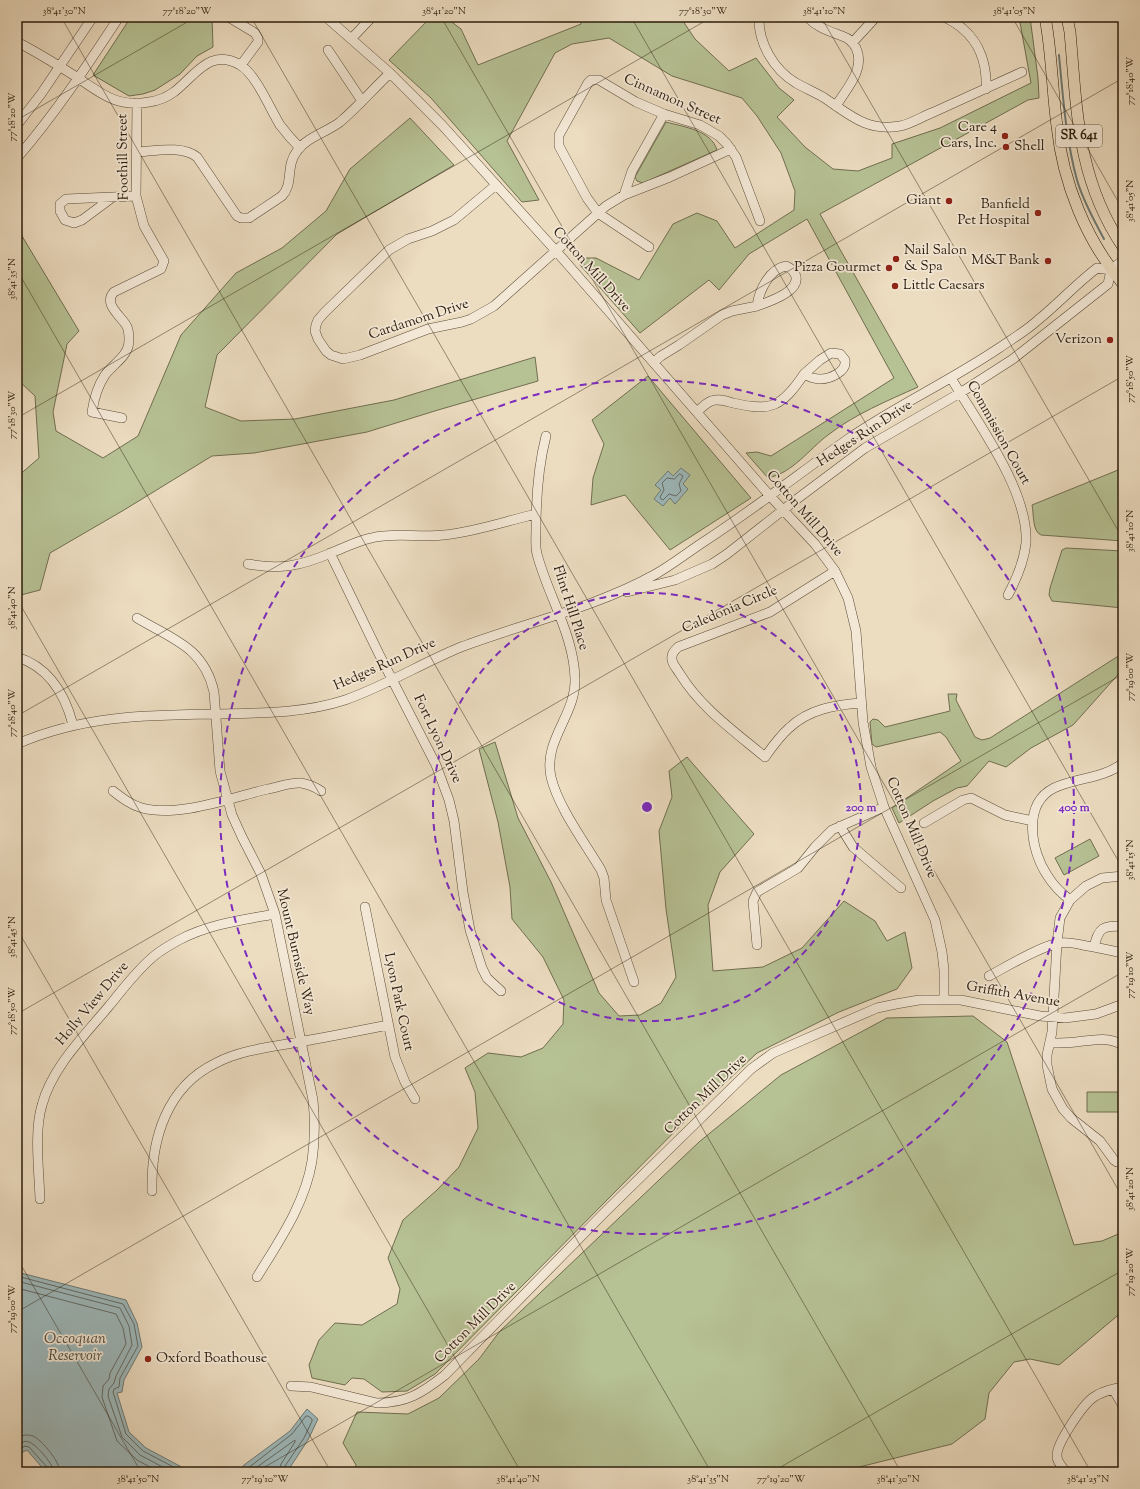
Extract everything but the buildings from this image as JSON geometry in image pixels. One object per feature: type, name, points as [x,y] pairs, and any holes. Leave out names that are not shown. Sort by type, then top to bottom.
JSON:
[{"type":"main road","name":"SR 641","points":[[1046,17],[1056,125],[1063,162],[1073,198],[1098,250],[1111,270],[1123,284]]},
{"type":"main road","name":"SR 641","points":[[1067,17],[1070,32],[1078,127],[1082,150],[1093,190],[1102,211],[1123,247]]},
{"type":"street","points":[[17,125],[60,67],[93,17]]},
{"type":"street","points":[[17,158],[39,133],[119,17]]},
{"type":"street","name":"Cotton Mill Drive","points":[[291,1386],[311,1387],[377,1403],[397,1402],[418,1394],[445,1375],[606,1211],[751,1069],[773,1053],[877,1008],[919,1000],[944,999],[944,970],[942,952],[935,920],[884,807],[870,763],[866,745],[861,703],[856,630],[848,598],[835,571],[824,555],[770,496],[654,362],[442,125],[390,73],[352,38],[326,17]]},
{"type":"street","points":[[352,38],[372,17]]},
{"type":"street","points":[[759,17],[765,47],[776,65],[785,75],[796,83],[822,97],[846,114],[866,124],[890,127],[902,126],[1022,72]]},
{"type":"street","points":[[807,17],[818,26],[829,32],[843,36],[852,42],[857,51],[859,65],[857,72],[836,106]]},
{"type":"street","points":[[852,42],[876,17]]},
{"type":"street","points":[[945,17],[963,28],[976,45],[984,65],[986,89]]},
{"type":"street","points":[[230,18],[255,33],[258,38],[258,42],[241,65]]},
{"type":"street","points":[[17,42],[78,78],[102,95],[114,100],[137,103],[155,101],[172,93],[211,60],[227,60],[241,65],[250,74],[281,126],[300,148]]},
{"type":"street","points":[[328,50],[362,101]]},
{"type":"street","points":[[136,152],[180,150],[194,154],[237,216],[245,219],[249,218],[286,192],[289,186],[291,163],[293,157],[300,148],[339,123],[390,73]]},
{"type":"street","name":"Cinnamon Street","points":[[649,247],[598,213],[587,198],[559,146],[559,135],[591,80],[599,80],[636,102],[664,114],[700,125],[719,136],[736,157],[760,221]]},
{"type":"street","name":"Foothill Street","points":[[122,418],[92,412],[94,399],[100,384],[110,369],[127,350],[129,340],[127,326],[113,307],[110,299],[114,292],[161,269],[164,261],[144,226],[136,196],[137,103]]},
{"type":"street","points":[[624,195],[632,171],[664,114]]},
{"type":"street","name":"Cardamom Drive","points":[[496,185],[454,220],[432,231],[408,238],[389,250],[330,306],[321,316],[316,325],[318,339],[326,351],[331,355],[343,359],[360,355],[428,329],[471,319],[494,306],[606,206],[624,195],[670,177],[731,149]]},
{"type":"street","points":[[113,197],[78,223],[65,220],[60,211],[60,204],[66,199],[136,196]]},
{"type":"street","name":"Hedges Run Drive","points":[[17,744],[49,732],[95,720],[148,715],[278,713],[322,706],[352,697],[462,647],[616,594],[675,580],[695,572],[727,554],[839,467],[881,437],[960,392],[1013,359],[1108,284],[1111,270],[1123,260]]},
{"type":"street","points":[[654,362],[722,315],[732,311],[756,306],[770,301],[794,287],[797,280],[793,270],[790,267],[782,267],[770,276],[760,292],[756,306]]},
{"type":"street","name":"Hedges Run Drive","points":[[616,594],[664,569],[872,424],[995,351],[1030,327],[1097,268],[1111,270]]},
{"type":"street","points":[[697,412],[707,403],[718,400],[756,408],[774,404],[789,395],[804,374]]},
{"type":"street","name":"Commission Court","points":[[951,378],[1007,474],[1018,498],[1023,514],[1026,538],[1024,558],[1015,582],[1008,595]]},
{"type":"street","name":"Flint Hill Place","points":[[546,436],[540,458],[536,514],[537,552],[567,637],[574,667],[575,688],[570,709],[553,742],[550,753],[550,775],[554,788],[564,808],[601,870],[604,878],[606,900],[634,982]]},
{"type":"street","points":[[829,454],[839,467]]},
{"type":"street","points":[[248,564],[274,568],[288,567],[304,564],[369,538],[398,535],[444,535],[536,514]]},
{"type":"street","name":"Fort Lyon Drive","points":[[330,553],[443,780],[454,821],[470,930],[482,968],[487,978],[501,991]]},
{"type":"street","name":"Caledonia Circle","points":[[835,571],[770,612],[678,647],[672,654],[672,659],[683,679],[706,707],[765,757],[787,729],[803,717],[824,708],[837,705],[861,703]]},
{"type":"street","name":"Mount Burnside Way","points":[[137,618],[188,647],[197,656],[208,672],[212,681],[220,771],[227,800],[242,838],[261,874],[275,914],[312,1100],[315,1137],[312,1163],[304,1190],[287,1228],[257,1277]]},
{"type":"street","points":[[17,657],[33,664],[52,679],[66,702],[73,725]]},
{"type":"street","points":[[1070,900],[1055,886],[1041,864],[1033,841],[1034,814],[1041,800],[1054,788],[1108,773],[1123,763]]},
{"type":"street","points":[[113,791],[134,805],[152,810],[187,809],[294,783],[310,785],[321,791]]},
{"type":"street","points":[[924,822],[963,800],[971,798],[1005,815],[1033,821]]},
{"type":"street","points":[[757,945],[753,902],[757,892],[798,868],[825,836],[832,830],[884,807]]},
{"type":"street","points":[[840,826],[853,847],[901,888]]},
{"type":"street","points":[[1123,876],[1102,878],[1086,886],[1070,900],[1060,918],[1057,943],[1053,1018],[1047,1055],[1048,1074],[1057,1100],[1071,1118],[1100,1141],[1114,1160],[1117,1162],[1123,1161]]},
{"type":"street","name":"Lyon Park Court","points":[[365,907],[397,1063],[405,1082],[415,1099]]},
{"type":"street","name":"Holly View Drive","points":[[40,1199],[38,1128],[42,1105],[54,1077],[69,1055],[132,979],[153,957],[165,948],[194,933],[210,927],[275,914]]},
{"type":"street","points":[[1094,948],[1097,936],[1104,927],[1123,926]]},
{"type":"street","points":[[989,976],[1057,943],[1066,942],[1123,953]]},
{"type":"street","name":"Griffith Avenue","points":[[944,999],[961,1000],[1053,1018],[1080,1017],[1096,1014],[1123,1004]]},
{"type":"street","points":[[152,1191],[153,1160],[159,1129],[170,1106],[188,1083],[206,1068],[229,1057],[261,1049],[388,1025]]},
{"type":"street","points":[[1050,1043],[1069,1043],[1098,1038],[1114,1041],[1123,1045]]},
{"type":"street","points":[[1066,1472],[1059,1463],[1057,1454],[1067,1431],[1081,1409],[1087,1402],[1101,1393],[1123,1387]]},
{"type":"street","points":[[1113,1390],[1123,1406]]},
{"type":"green space","points":[[131,17],[212,17],[213,47],[197,56],[180,74],[155,90],[129,96],[93,75]]},
{"type":"green space","points":[[431,17],[445,17],[461,29],[478,65],[581,24],[581,17],[684,17],[683,21],[695,39],[729,71],[756,58],[779,88],[794,100],[777,117],[805,147],[833,169],[858,171],[892,158],[892,144],[940,128],[1031,83],[1019,17],[1030,17],[1038,78],[1039,98],[1028,100],[820,214],[918,387],[872,408],[838,427],[793,466],[786,471],[768,478],[746,453],[757,452],[771,456],[894,378],[807,219],[749,254],[719,290],[709,280],[640,333],[580,265],[584,258],[596,258],[639,280],[673,224],[697,213],[717,221],[735,248],[794,210],[795,191],[781,153],[757,116],[742,98],[672,76],[609,38],[572,44],[555,53],[507,141],[539,200],[522,202],[431,98],[389,60]]},
{"type":"green space","points":[[410,118],[454,165],[337,234],[217,355],[205,407],[241,421],[295,419],[394,400],[535,357],[538,381],[367,432],[254,453],[212,456],[50,553],[40,590],[17,596],[17,477],[39,458],[35,396],[17,379],[17,196],[22,236],[79,331],[67,344],[53,412],[56,431],[103,458],[138,436],[181,335],[236,273],[282,248],[326,211],[350,169]]},
{"type":"green space","points":[[666,122],[696,130],[709,138],[714,143],[717,150],[643,183],[637,181],[635,177]]},
{"type":"green space","points":[[648,376],[751,498],[670,550],[625,495],[591,505],[593,478],[604,444],[592,420]]},
{"type":"green space","points":[[1123,468],[1123,541],[1041,535],[1038,533],[1035,526],[1032,505]]},
{"type":"green space","points":[[1066,548],[1123,551],[1123,608],[1052,601],[1049,595],[1050,588],[1062,550]]},
{"type":"green space","points":[[1123,653],[1123,669],[1073,725],[1031,748],[1006,767],[989,761],[967,786],[957,788],[933,801],[899,823],[892,808],[961,761],[946,737],[940,732],[876,747],[872,744],[870,722],[873,719],[878,720],[885,727],[950,711],[948,694],[957,694],[956,700],[975,737],[982,740],[990,738]]},
{"type":"green space","points":[[495,742],[518,818],[551,882],[599,993],[619,1016],[640,1015],[661,1003],[676,977],[666,909],[659,831],[672,797],[669,771],[687,757],[754,834],[720,872],[708,905],[713,971],[763,967],[802,948],[844,901],[875,921],[887,941],[905,932],[912,968],[897,989],[839,1012],[757,1053],[694,1112],[435,1374],[407,1391],[382,1392],[364,1379],[352,1378],[345,1385],[312,1378],[309,1365],[319,1340],[335,1323],[362,1325],[397,1304],[400,1289],[388,1258],[403,1220],[437,1190],[459,1167],[478,1128],[475,1092],[465,1068],[488,1053],[521,1057],[543,1048],[563,1024],[564,1000],[543,957],[512,919],[510,887],[498,822],[479,749]]},
{"type":"green space","points":[[1090,839],[1099,856],[1064,875],[1055,858]]},
{"type":"green space","points":[[973,1016],[1007,1042],[1074,1245],[1102,1241],[1123,1232],[1123,1311],[1059,1365],[1030,1359],[1014,1362],[989,1393],[985,1419],[952,1444],[839,1472],[355,1472],[356,1465],[343,1443],[357,1412],[408,1414],[439,1398],[479,1359],[500,1331],[699,1142],[781,1075],[887,1018]]},
{"type":"green space","points":[[1087,1092],[1123,1092],[1123,1112],[1087,1112]]},
{"type":"water","points":[[681,468],[690,475],[683,484],[688,489],[675,504],[670,498],[663,506],[654,499],[661,490],[655,485],[668,471],[673,476]]},
{"type":"water","name":"Occoquan Reservoir","points":[[17,1272],[126,1300],[137,1323],[142,1347],[124,1380],[122,1392],[117,1393],[129,1432],[146,1448],[191,1472],[46,1472],[27,1450],[17,1455]]},
{"type":"water","points":[[307,1409],[318,1419],[308,1440],[287,1472],[238,1472],[244,1465],[290,1431]]},
{"type":"waterway","points":[[1059,55],[1065,118],[1073,165],[1082,195],[1104,239]]},
{"type":"place","name":"Care 4 Cars, Inc.","points":[[1005,136]]},
{"type":"place","name":"Shell","points":[[1006,147]]},
{"type":"place","name":"Giant","points":[[949,201]]},
{"type":"place","name":"Banfield Pet Hospital","points":[[1038,213]]},
{"type":"place","name":"Nail Salon & Spa","points":[[896,259]]},
{"type":"place","name":"M&T Bank","points":[[1048,261]]},
{"type":"place","name":"Pizza Gourmet","points":[[889,268]]},
{"type":"place","name":"Little Caesars","points":[[895,286]]},
{"type":"place","name":"Verizon","points":[[1110,340]]},
{"type":"place","name":"Oxford Boathouse","points":[[148,1359]]}]
